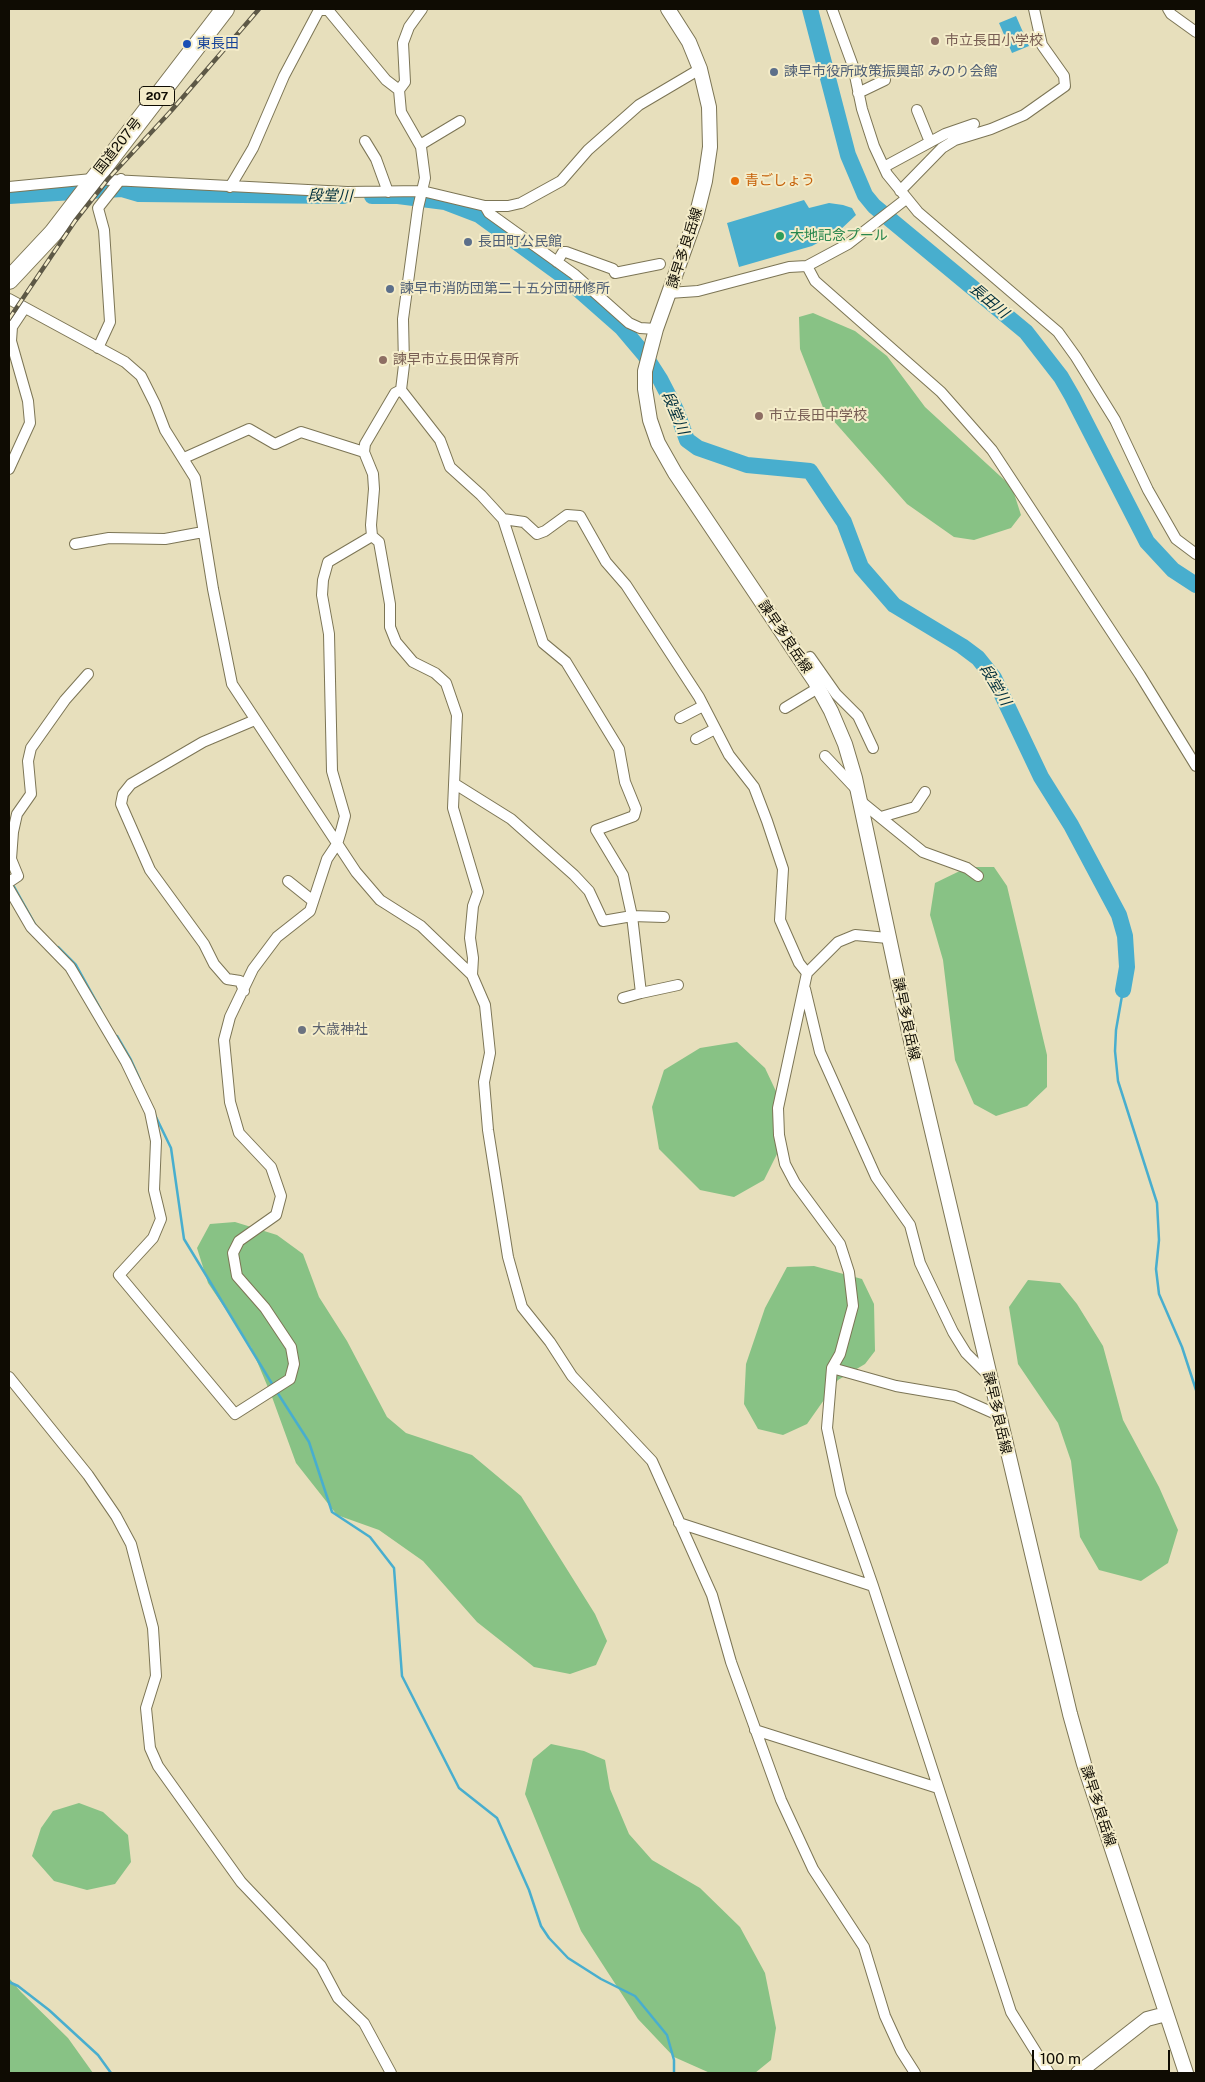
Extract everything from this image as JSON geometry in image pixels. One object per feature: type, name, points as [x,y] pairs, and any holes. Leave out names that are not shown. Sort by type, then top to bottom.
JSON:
[{"type":"highway","name":"国道207号","points":[[10,274],[53,233],[91,180],[224,9]]},
{"type":"main road","name":"諫早多良岳線","points":[[668,9],[689,42],[700,69],[709,107],[710,147],[705,181],[696,217],[654,334],[646,371],[650,420],[658,443],[818,688],[846,744],[888,938],[988,1375],[1077,1739],[1186,2073]]},
{"type":"main road","points":[[1078,2073],[1147,2019],[1166,2014]]},
{"type":"street","points":[[422,9],[409,27],[403,43],[405,82],[399,90],[400,112],[420,145],[425,178],[418,208],[403,319],[404,365],[401,390],[440,440],[450,467],[503,519],[543,643],[566,662],[619,749],[625,782],[636,809],[634,816],[596,830],[623,875],[632,916],[641,993]]},
{"type":"street","points":[[832,9],[853,66],[858,93],[874,146],[884,167],[900,191],[903,202],[1058,332],[1076,357],[1115,420],[1148,490],[1176,539],[1196,554]]},
{"type":"street","points":[[900,191],[942,148],[954,140],[991,129],[1024,115],[1065,86],[1064,76],[1042,45],[1034,9]]},
{"type":"street","points":[[1168,9],[1171,14],[1196,32]]},
{"type":"street","points":[[230,187],[252,148],[284,76],[319,10],[328,10],[386,80],[399,90]]},
{"type":"street","points":[[9,187],[91,180],[121,180],[230,187],[388,192],[422,191],[485,206],[508,206],[521,203],[561,181],[588,150],[639,105],[700,69]]},
{"type":"street","points":[[858,93],[885,80]]},
{"type":"street","points":[[917,110],[930,142]]},
{"type":"street","points":[[420,145],[460,120]]},
{"type":"street","points":[[884,167],[930,142],[974,124]]},
{"type":"street","points":[[365,141],[376,159],[388,192]]},
{"type":"street","points":[[98,348],[110,322],[104,230],[98,208],[121,180]]},
{"type":"street","points":[[670,293],[698,291],[789,267],[808,266],[848,244],[903,202]]},
{"type":"street","points":[[485,206],[489,213],[574,274],[629,323],[654,334]]},
{"type":"street","points":[[557,262],[563,252],[566,252],[613,269],[616,273],[660,264]]},
{"type":"street","points":[[808,266],[815,281],[941,392],[992,450],[1140,675],[1196,766]]},
{"type":"street","points":[[9,299],[24,309],[125,362],[140,376],[155,404],[165,430],[195,478],[203,532],[232,684],[356,872],[380,900],[421,926],[472,975],[484,1005],[490,1053],[484,1082],[488,1130],[508,1257],[522,1307],[550,1342],[572,1376],[652,1461],[712,1595],[731,1662],[781,1800],[813,1869],[864,1947],[884,2016],[901,2051],[915,2073]]},
{"type":"street","points":[[9,469],[30,423],[28,401],[11,341],[12,327],[24,309]]},
{"type":"street","points":[[401,390],[395,393],[365,444],[364,452],[373,474],[372,536],[379,542],[390,604],[390,627],[396,642],[413,662],[435,672],[446,683],[456,715],[453,808],[478,892],[473,906],[470,938],[473,958],[472,975]]},
{"type":"street","points":[[184,458],[249,429],[274,444],[301,432],[364,452]]},
{"type":"street","points":[[503,519],[524,522],[537,534],[545,531],[567,515],[580,516],[606,562],[626,585],[703,706],[729,755],[754,787],[783,869],[780,920],[799,963],[807,973]]},
{"type":"street","points":[[75,544],[109,538],[165,539],[203,532]]},
{"type":"street","points":[[9,889],[31,927],[70,967],[126,1062],[150,1112],[156,1141],[154,1190],[160,1219],[153,1238],[119,1275],[235,1414],[290,1379],[294,1364],[291,1347],[265,1308],[237,1276],[233,1253],[238,1241],[276,1215],[281,1196],[271,1167],[239,1133],[230,1102],[224,1040],[230,1017],[253,969],[277,937],[310,911],[327,859],[337,844],[344,816],[332,771],[329,634],[322,594],[322,580],[328,562],[372,536]]},
{"type":"street","points":[[801,661],[810,657],[836,694],[858,716],[873,748]]},
{"type":"street","points":[[13,879],[11,859],[13,832],[17,814],[31,794],[28,761],[31,748],[65,700],[88,674]]},
{"type":"street","points":[[785,708],[818,688]]},
{"type":"street","points":[[680,718],[703,706]]},
{"type":"street","points":[[244,991],[240,981],[227,979],[214,964],[204,944],[150,870],[121,804],[122,794],[131,784],[203,742],[255,720]]},
{"type":"street","points":[[696,739],[715,729]]},
{"type":"street","points":[[825,756],[858,795],[923,852],[967,868],[978,876]]},
{"type":"street","points":[[455,784],[511,819],[555,858],[589,891],[603,921],[632,916],[664,917]]},
{"type":"street","points":[[881,817],[915,807],[925,792]]},
{"type":"street","points":[[288,881],[313,901]]},
{"type":"street","points":[[888,938],[855,935],[838,942],[807,973],[778,1108],[780,1135],[785,1164],[795,1183],[840,1244],[849,1272],[853,1306],[840,1354],[832,1368],[828,1428],[841,1494],[873,1586],[1010,2012],[1048,2073]]},
{"type":"street","points":[[623,998],[678,985]]},
{"type":"street","points":[[804,986],[820,1052],[876,1177],[910,1225],[920,1263],[953,1332],[966,1353],[988,1375]]},
{"type":"street","points":[[832,1368],[896,1386],[955,1396],[998,1415]]},
{"type":"street","points":[[9,1377],[88,1475],[116,1516],[131,1544],[153,1628],[156,1676],[146,1708],[150,1748],[158,1766],[241,1882],[321,1966],[338,1998],[364,2023],[391,2073]]},
{"type":"street","points":[[679,1523],[873,1586]]},
{"type":"street","points":[[755,1730],[938,1788]]},
{"type":"green space","points":[[813,313],[855,331],[887,356],[925,407],[1012,487],[1021,515],[1011,528],[974,540],[954,537],[907,504],[824,410],[800,349],[799,317]]},
{"type":"green space","points":[[968,867],[994,867],[1007,886],[1047,1055],[1047,1087],[1027,1106],[996,1116],[974,1104],[955,1060],[943,960],[930,915],[935,883]]},
{"type":"green space","points":[[737,1042],[765,1068],[782,1104],[782,1144],[764,1180],[734,1197],[700,1190],[659,1149],[652,1107],[664,1070],[700,1048]]},
{"type":"green space","points":[[235,1222],[277,1235],[303,1254],[319,1297],[347,1341],[387,1417],[406,1433],[472,1455],[521,1496],[595,1614],[607,1641],[596,1665],[570,1674],[534,1667],[477,1622],[423,1561],[379,1530],[337,1515],[296,1463],[251,1347],[208,1283],[197,1248],[210,1224]]},
{"type":"green space","points":[[814,1266],[862,1279],[874,1304],[875,1351],[865,1364],[838,1380],[807,1424],[783,1435],[758,1429],[744,1404],[746,1364],[765,1308],[787,1267]]},
{"type":"green space","points":[[1028,1280],[1060,1283],[1077,1304],[1103,1346],[1123,1420],[1159,1487],[1178,1530],[1168,1563],[1141,1581],[1099,1570],[1080,1537],[1071,1461],[1058,1423],[1018,1364],[1009,1307]]},
{"type":"green space","points":[[551,1744],[584,1751],[605,1760],[610,1789],[629,1834],[652,1860],[700,1888],[740,1927],[765,1973],[776,2028],[771,2060],[755,2073],[710,2073],[674,2057],[638,2019],[581,1931],[525,1794],[533,1759]]},
{"type":"green space","points":[[79,1803],[103,1812],[128,1835],[131,1862],[115,1884],[87,1890],[54,1881],[32,1856],[41,1828],[53,1811]]},
{"type":"green space","points":[[9,1978],[68,2038],[93,2073],[9,2073]]},
{"type":"water","points":[[1016,16],[1029,46],[1012,53],[999,23]]},
{"type":"water","name":"大地記念プール","points":[[804,200],[809,208],[829,203],[843,205],[852,208],[856,215],[838,232],[812,246],[739,267],[727,223]]},
{"type":"waterway","name":"長田川","points":[[810,9],[848,155],[865,195],[874,206],[1026,332],[1061,377],[1072,396],[1147,542],[1173,570],[1196,585]]},
{"type":"waterway","name":"段堂川","points":[[9,196],[122,189],[139,194],[343,196]]},
{"type":"waterway","name":"段堂川","points":[[372,196],[398,196],[445,202],[479,215],[563,276],[622,328],[644,354],[660,379],[676,410],[687,440],[698,448],[747,465],[810,471],[844,522],[861,567],[894,605],[962,646],[978,658],[994,678],[1041,777],[1071,825],[1119,915],[1125,936],[1127,967],[1123,990]]},
{"type":"waterway","points":[[12,883],[36,926]]},
{"type":"waterway","points":[[58,947],[76,965],[101,1010]]},
{"type":"waterway","points":[[1123,990],[1116,1030],[1115,1051],[1118,1081],[1157,1203],[1159,1240],[1156,1269],[1159,1294],[1182,1347],[1196,1390]]},
{"type":"waterway","points":[[117,1036],[140,1080]]},
{"type":"waterway","points":[[155,1115],[171,1148],[184,1239],[274,1387]]},
{"type":"waterway","points":[[277,1392],[309,1442],[332,1512],[370,1537],[394,1568],[402,1676],[459,1788],[497,1818],[529,1890],[541,1926],[549,1938],[568,1958],[601,1979],[635,1996],[667,2035],[674,2060],[674,2073]]},
{"type":"waterway","points":[[9,1982],[18,1986],[49,2010],[98,2055],[111,2073]]},
{"type":"railway","points":[[9,319],[75,221],[108,179],[171,111],[259,9]]},
{"type":"place","name":"市立長田小学校","points":[[935,41]]},
{"type":"place","name":"東長田","points":[[187,44]]},
{"type":"place","name":"諫早市役所政策振興部 みのり会館","points":[[774,72]]},
{"type":"place","name":"青ごしょう","points":[[735,181]]},
{"type":"place","name":"大地記念プール","points":[[780,236]]},
{"type":"place","name":"長田町公民館","points":[[468,242]]},
{"type":"place","name":"諫早市消防団第二十五分団研修所","points":[[390,289]]},
{"type":"place","name":"諫早市立長田保育所","points":[[383,360]]},
{"type":"place","name":"市立長田中学校","points":[[759,416]]},
{"type":"place","name":"大歳神社","points":[[302,1030]]}]
